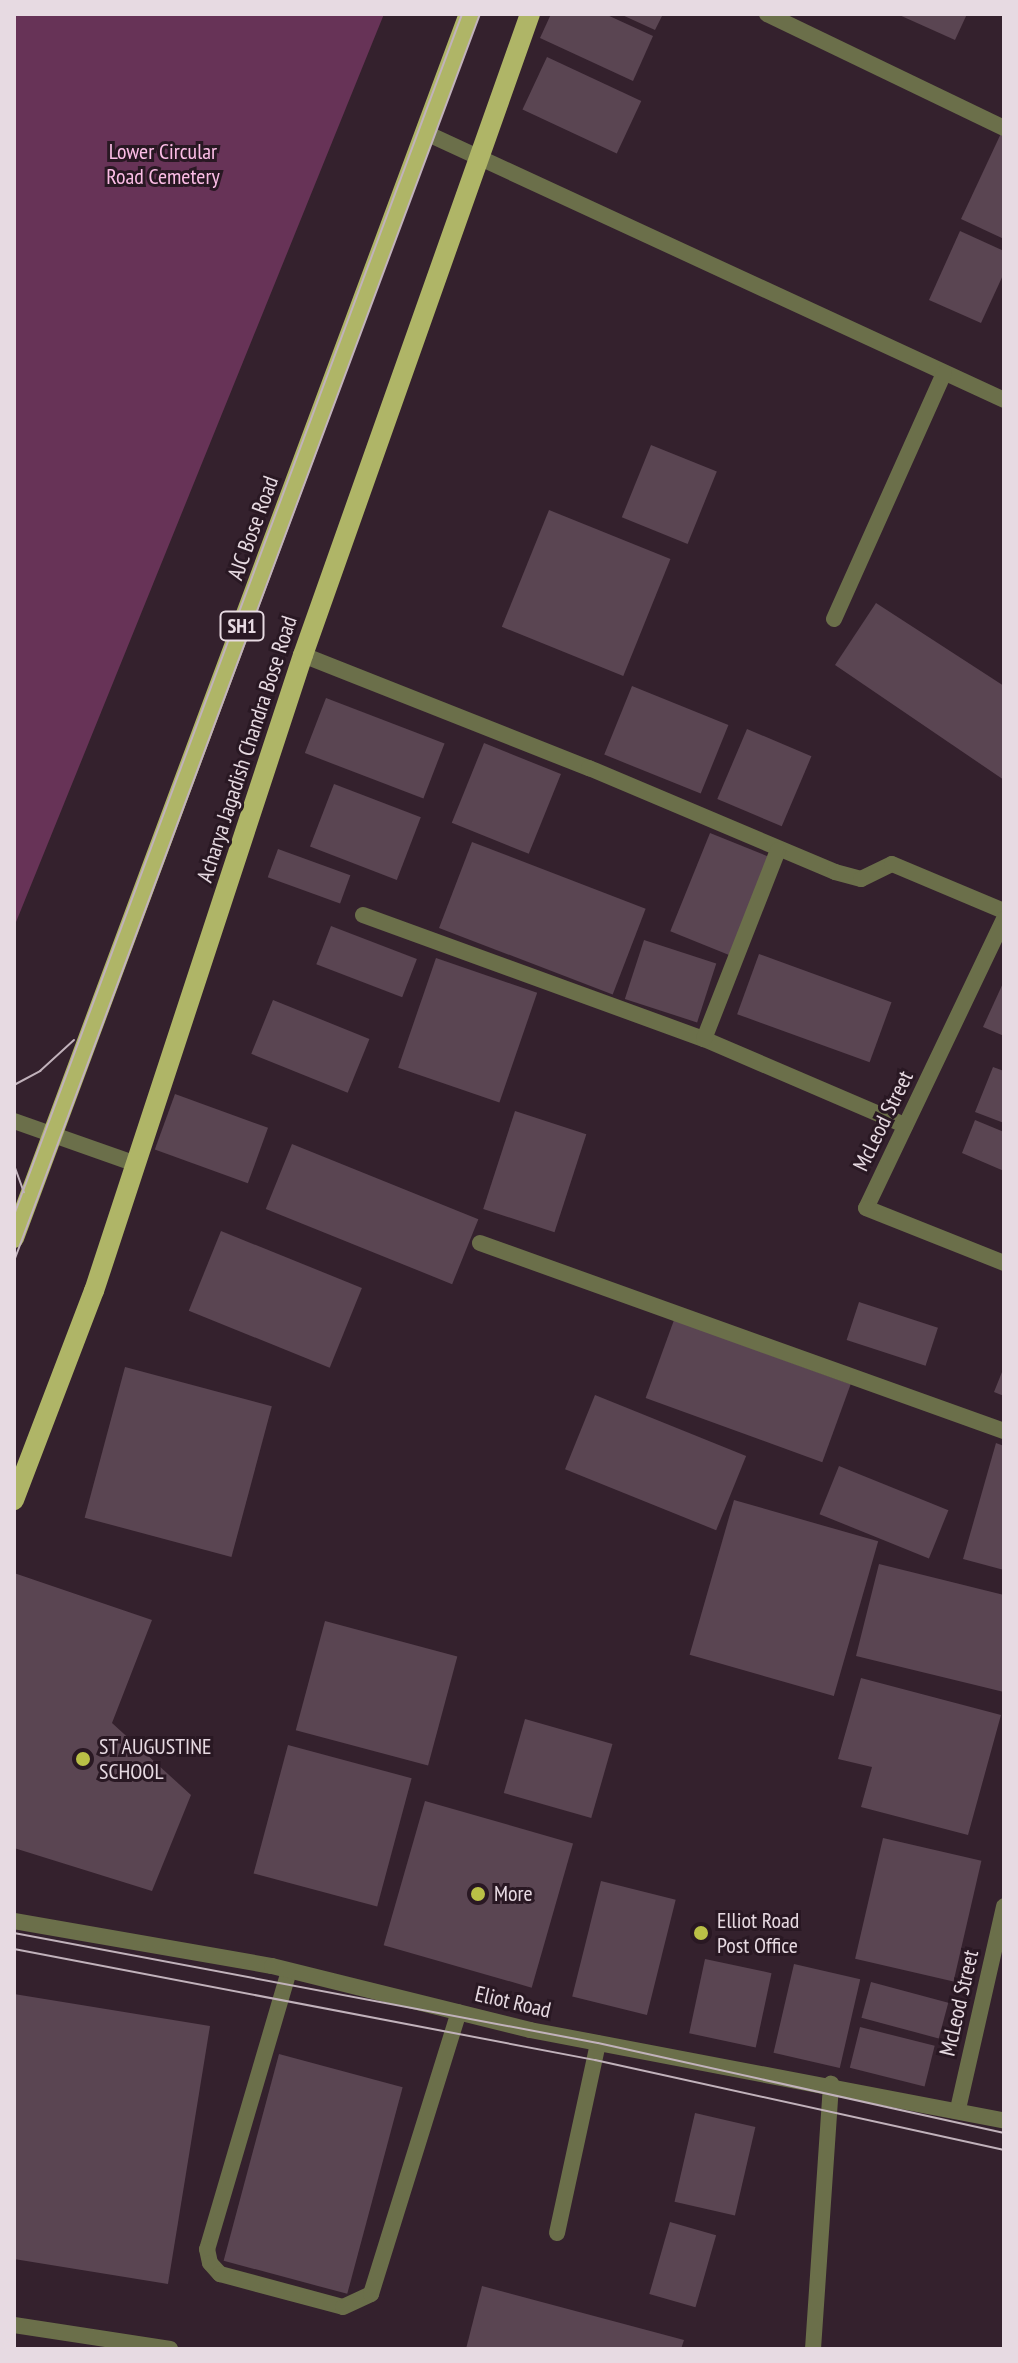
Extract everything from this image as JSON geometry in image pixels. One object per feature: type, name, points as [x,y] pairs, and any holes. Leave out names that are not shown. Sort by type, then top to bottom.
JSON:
[{"type":"main road","name":"AJC Bose Road","points":[[14,1238],[469,14]]},
{"type":"main road","name":"Acharya Jagadish Chandra Bose Road","points":[[14,1500],[94,1291],[303,655],[530,14]]},
{"type":"street","points":[[767,14],[1004,128]]},
{"type":"street","points":[[426,133],[1004,400]]},
{"type":"street","points":[[834,619],[944,373]]},
{"type":"street","points":[[303,655],[589,768],[778,850],[861,879],[892,864],[1004,911]]},
{"type":"street","points":[[704,1039],[778,850]]},
{"type":"street","points":[[363,915],[704,1039],[905,1125]]},
{"type":"street","name":"McLeod Street","points":[[1004,919],[866,1208],[1004,1263]]},
{"type":"street","points":[[14,1121],[136,1164]]},
{"type":"street","points":[[480,1243],[1004,1431]]},
{"type":"street","name":"McLeod Street","points":[[958,2109],[1004,1906]]},
{"type":"street","name":"Eliot Road","points":[[14,1921],[289,1971],[598,2043],[831,2084],[1004,2120]]},
{"type":"street","points":[[289,1971],[207,2249],[210,2263],[220,2274],[343,2307],[371,2294],[459,2012]]},
{"type":"street","points":[[557,2233],[598,2043]]},
{"type":"street","points":[[813,2349],[831,2084]]},
{"type":"street","points":[[14,2325],[170,2349]]},
{"type":"green space","name":"Lower Circular Road Cemetery","points":[[14,14],[384,14],[14,927]]},
{"type":"building","points":[[551,14],[605,14],[653,36],[633,81],[540,38]]},
{"type":"building","points":[[620,14],[663,14],[655,30]]},
{"type":"building","points":[[897,14],[967,14],[955,40]]},
{"type":"building","points":[[547,57],[641,101],[617,154],[522,110]]},
{"type":"building","points":[[1004,127],[1004,239],[961,219]]},
{"type":"building","points":[[960,231],[1004,251],[1004,273],[981,323],[929,300]]},
{"type":"building","points":[[651,445],[717,472],[688,544],[622,517]]},
{"type":"building","points":[[549,510],[670,559],[623,676],[502,627]]},
{"type":"building","points":[[876,603],[1004,686],[1004,780],[835,665]]},
{"type":"building","points":[[632,686],[728,725],[701,794],[604,755]]},
{"type":"building","points":[[326,698],[445,744],[423,799],[305,753]]},
{"type":"building","points":[[747,729],[811,756],[782,826],[717,799]]},
{"type":"building","points":[[484,743],[561,774],[529,854],[452,823]]},
{"type":"building","points":[[334,784],[421,817],[397,880],[310,847]]},
{"type":"building","points":[[710,833],[769,857],[730,955],[670,931]]},
{"type":"building","points":[[472,842],[646,909],[613,995],[439,928]]},
{"type":"building","points":[[278,849],[350,875],[340,904],[268,877]]},
{"type":"building","points":[[331,926],[417,959],[402,997],[316,964]]},
{"type":"building","points":[[644,940],[716,963],[697,1022],[625,999]]},
{"type":"building","points":[[759,954],[891,1002],[870,1062],[737,1014]]},
{"type":"building","points":[[436,958],[537,993],[499,1103],[398,1068]]},
{"type":"building","points":[[1004,981],[1004,1036],[983,1027]]},
{"type":"building","points":[[273,1000],[369,1039],[348,1093],[251,1054]]},
{"type":"building","points":[[993,1067],[1004,1071],[1004,1123],[975,1112]]},
{"type":"building","points":[[175,1094],[268,1128],[248,1183],[155,1149]]},
{"type":"building","points":[[515,1111],[586,1134],[555,1232],[483,1209]]},
{"type":"building","points":[[975,1120],[1004,1132],[1004,1171],[962,1153]]},
{"type":"building","points":[[292,1144],[478,1219],[452,1284],[266,1209]]},
{"type":"building","points":[[221,1231],[362,1288],[330,1368],[189,1311]]},
{"type":"building","points":[[859,1302],[938,1328],[926,1366],[847,1340]]},
{"type":"building","points":[[674,1320],[851,1384],[822,1462],[646,1398]]},
{"type":"building","points":[[125,1367],[272,1406],[231,1557],[85,1518]]},
{"type":"building","points":[[1004,1367],[1004,1396],[994,1392]]},
{"type":"building","points":[[595,1395],[746,1456],[716,1530],[565,1469]]},
{"type":"building","points":[[996,1443],[1004,1446],[1004,1570],[963,1559]]},
{"type":"building","points":[[839,1466],[948,1510],[929,1558],[820,1514]]},
{"type":"building","points":[[734,1500],[878,1541],[834,1696],[690,1655]]},
{"type":"building","points":[[879,1564],[1004,1595],[1004,1692],[856,1656]]},
{"type":"building","name":"ST AUGUSTINE SCHOOL","points":[[14,1573],[152,1620],[112,1723],[191,1795],[152,1891],[14,1848]]},
{"type":"building","points":[[325,1621],[457,1656],[428,1766],[296,1730]]},
{"type":"building","points":[[861,1678],[1001,1715],[968,1835],[861,1807],[872,1767],[838,1759]]},
{"type":"building","points":[[525,1719],[612,1744],[591,1818],[504,1793]]},
{"type":"building","points":[[288,1745],[412,1778],[377,1907],[254,1873]]},
{"type":"building","name":"More","points":[[425,1801],[573,1843],[532,1988],[384,1945]]},
{"type":"building","points":[[883,1838],[981,1861],[954,1982],[855,1959]]},
{"type":"building","points":[[601,1881],[676,1900],[647,2015],[572,1996]]},
{"type":"building","points":[[705,1959],[772,1973],[756,2047],[689,2033]]},
{"type":"building","points":[[794,1964],[860,1979],[840,2068],[774,2053]]},
{"type":"building","points":[[871,1982],[948,2003],[939,2038],[861,2018]]},
{"type":"building","points":[[14,1994],[210,2026],[168,2284],[14,2259]]},
{"type":"building","points":[[860,2027],[935,2046],[925,2086],[850,2068]]},
{"type":"building","points":[[279,2054],[403,2087],[347,2294],[224,2261]]},
{"type":"building","points":[[695,2113],[755,2127],[735,2216],[675,2202]]},
{"type":"building","points":[[670,2222],[716,2235],[695,2307],[649,2294]]},
{"type":"building","points":[[482,2286],[684,2340],[681,2349],[466,2349]]},
{"type":"tram line","points":[[14,1215],[462,14]]},
{"type":"tram line","points":[[14,1261],[480,14]]},
{"type":"tram line","points":[[14,1085],[40,1071],[74,1040]]},
{"type":"tram line","points":[[14,1165],[24,1192]]},
{"type":"tram line","points":[[14,1933],[598,2043],[1004,2133]]},
{"type":"tram line","points":[[14,1949],[595,2060],[1004,2150]]},
{"type":"place","name":"ST AUGUSTINE SCHOOL","points":[[83,1759]]},
{"type":"place","name":"More","points":[[478,1894]]},
{"type":"place","name":"Elliot Road Post Office","points":[[701,1933]]}]
